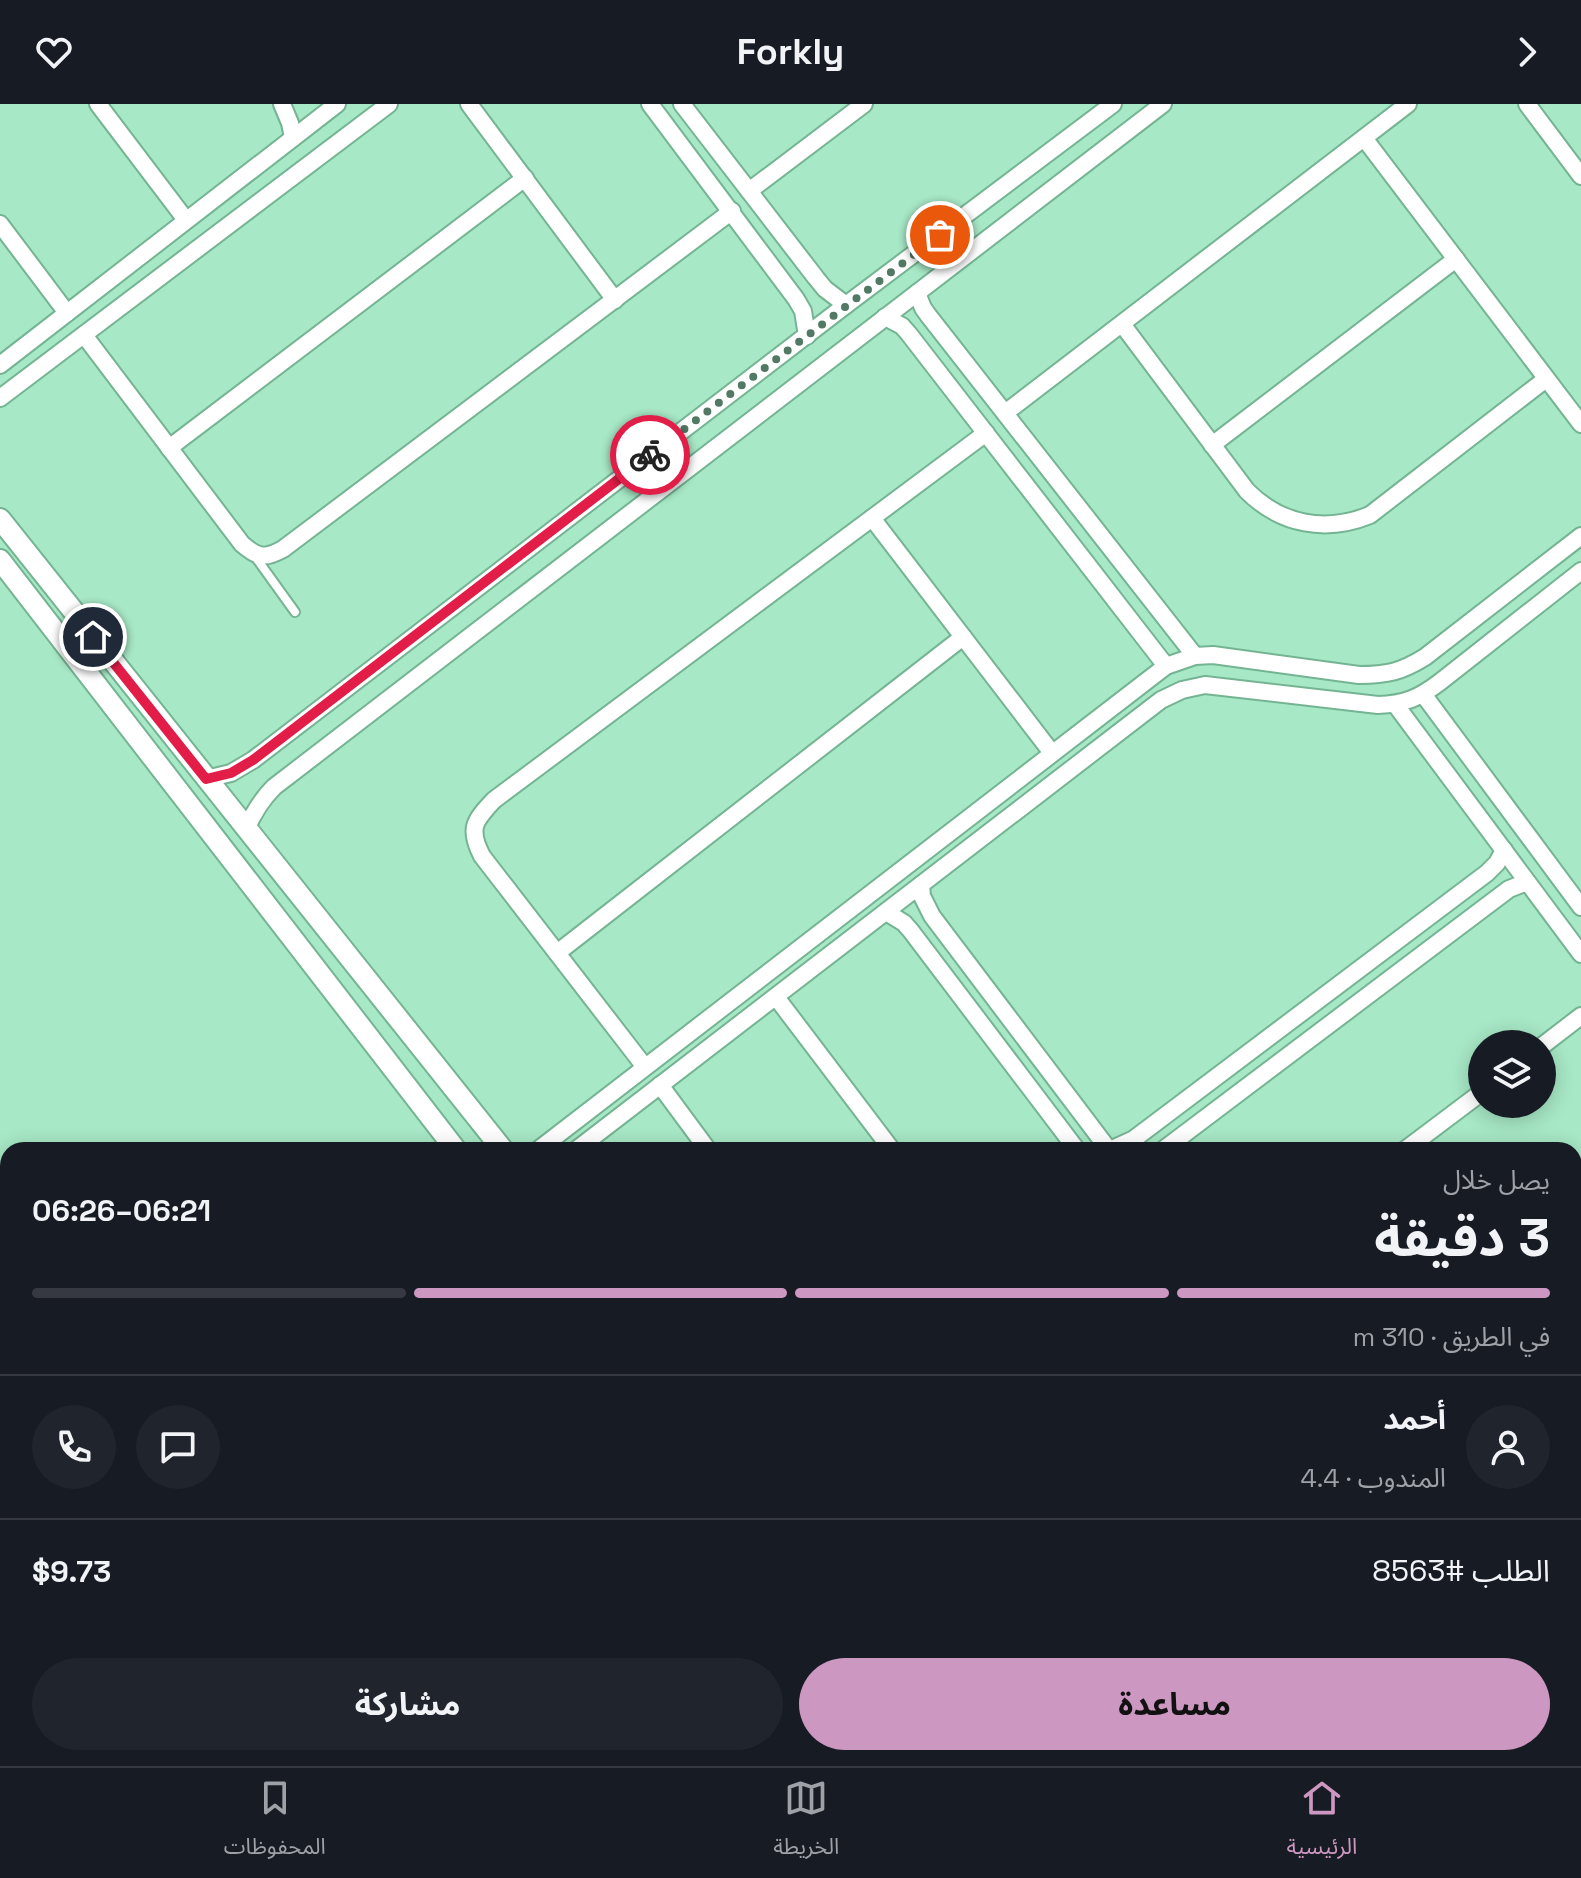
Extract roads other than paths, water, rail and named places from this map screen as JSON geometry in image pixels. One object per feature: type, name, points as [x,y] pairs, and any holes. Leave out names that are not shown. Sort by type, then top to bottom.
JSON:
[{"type":"street","points":[[98,104],[186,220]]},
{"type":"street","points":[[282,104],[293,138]]},
{"type":"street","points":[[0,398],[389,104]]},
{"type":"street","points":[[469,104],[615,300]]},
{"type":"street","points":[[650,104],[796,299],[806,321],[807,336]]},
{"type":"street","points":[[682,104],[825,289],[846,305]]},
{"type":"street","points":[[749,191],[864,104]]},
{"type":"street","points":[[206,779],[231,773],[253,760],[1113,104]]},
{"type":"street","points":[[246,830],[252,814],[274,787],[1163,104]]},
{"type":"street","points":[[1005,413],[1408,104]]},
{"type":"street","points":[[1527,104],[1581,176]]},
{"type":"street","points":[[0,365],[293,138],[329,106]]},
{"type":"street","points":[[1080,129],[1098,154]]},
{"type":"street","points":[[1364,138],[1581,424]]},
{"type":"street","points":[[169,448],[525,178]]},
{"type":"street","points":[[84,335],[242,544],[254,555],[269,557],[732,211]]},
{"type":"street","points":[[0,224],[67,313]]},
{"type":"street","points":[[1212,445],[1456,259]]},
{"type":"street","points":[[917,293],[923,308],[1195,656]]},
{"type":"street","points":[[885,317],[902,326],[909,334],[1166,666]]},
{"type":"street","points":[[1122,324],[1247,491],[1260,504],[1294,520],[1328,525],[1350,523],[1370,515],[1546,379]]},
{"type":"street","points":[[645,1067],[482,856],[473,828],[480,814],[494,800],[986,433]]},
{"type":"street","points":[[872,518],[1052,753]]},
{"type":"street","points":[[0,519],[497,1142]]},
{"type":"street","points":[[548,1142],[1166,666],[1195,656],[1213,655],[1359,675],[1382,675],[1405,669],[1425,657],[1581,536]]},
{"type":"street","points":[[0,560],[450,1142]]},
{"type":"street","points":[[586,1142],[1161,700],[1182,690],[1205,685],[1378,705],[1409,701],[1423,694],[1581,571]]},
{"type":"street","points":[[557,953],[963,637]]},
{"type":"street","points":[[1423,694],[1581,907]]},
{"type":"street","points":[[1395,704],[1581,954]]},
{"type":"street","points":[[1127,1142],[1487,873],[1504,850]]},
{"type":"street","points":[[1487,873],[1504,893]]},
{"type":"street","points":[[1174,1142],[1504,893],[1527,882]]},
{"type":"street","points":[[921,885],[922,896],[932,916],[1104,1142]]},
{"type":"street","points":[[886,912],[911,931],[1071,1142]]},
{"type":"street","points":[[776,997],[886,1142]]},
{"type":"street","points":[[1556,1035],[1581,1016]]},
{"type":"street","points":[[660,1085],[702,1142]]},
{"type":"street","points":[[1416,1142],[1468,1103]]},
{"type":"lane","points":[[254,555],[295,612]]}]
